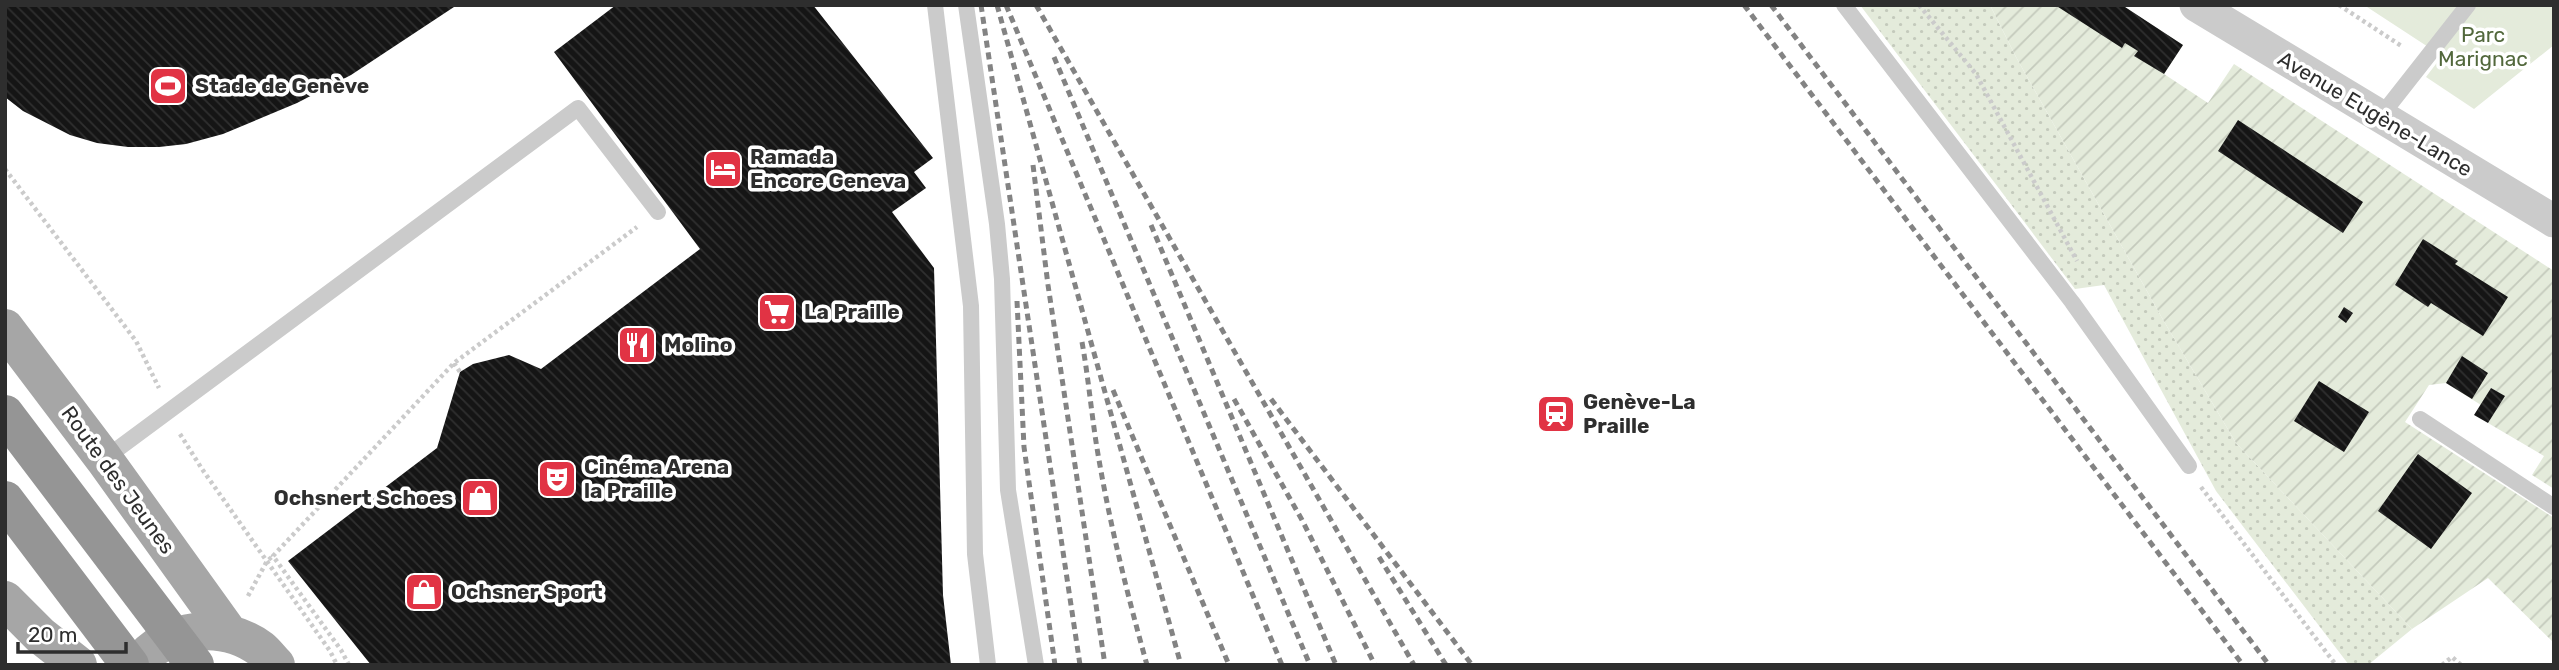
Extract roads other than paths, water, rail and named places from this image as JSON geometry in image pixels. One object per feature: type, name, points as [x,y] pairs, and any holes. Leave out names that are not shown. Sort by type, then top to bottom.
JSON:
[{"type":"highway","points":[[5,414],[195,665]]},
{"type":"highway","points":[[5,500],[130,665]]},
{"type":"main road","name":"Route des Jeunes","points":[[5,328],[104,459],[229,633]]},
{"type":"main road","points":[[5,600],[40,635],[78,665]]},
{"type":"main road","points":[[138,665],[161,643],[183,634],[206,630],[229,633],[261,649],[276,665]]},
{"type":"street","name":"Avenue Eugène-Lance","points":[[2196,5],[2554,221]]},
{"type":"lane","points":[[935,5],[971,306],[975,554],[988,665]]},
{"type":"lane","points":[[966,5],[1002,279],[1008,490],[1036,665]]},
{"type":"lane","points":[[1844,5],[2072,302],[2189,466]]},
{"type":"lane","points":[[2380,117],[2469,5]]},
{"type":"lane","points":[[104,459],[578,108],[658,212]]},
{"type":"lane","points":[[2420,419],[2554,507]]},
{"type":"railway","points":[[981,5],[1080,665]]},
{"type":"railway","points":[[997,5],[1181,665]]},
{"type":"railway","points":[[1006,5],[1282,665]]},
{"type":"railway","points":[[1036,5],[1414,665]]},
{"type":"railway","points":[[1744,5],[2243,665]]},
{"type":"railway","points":[[1771,5],[2269,665]]},
{"type":"railway","points":[[1054,57],[1310,665]]},
{"type":"railway","points":[[1033,165],[1048,285],[1105,665]]},
{"type":"railway","points":[[1151,225],[1336,665]]},
{"type":"railway","points":[[1017,301],[1024,447],[1055,665]]},
{"type":"railway","points":[[1082,342],[1109,512],[1147,665]]},
{"type":"railway","points":[[1113,390],[1229,665]]},
{"type":"railway","points":[[1234,399],[1302,520],[1375,665]]},
{"type":"railway","points":[[1271,399],[1472,665]]},
{"type":"railway","points":[[1379,557],[1446,665]]},
{"type":"place","name":"Stade de Genève","points":[[168,86]]},
{"type":"place","name":"Ramada Encore Geneva","points":[[723,169]]},
{"type":"place","name":"La Praille","points":[[777,312]]},
{"type":"place","name":"Molino","points":[[637,345]]},
{"type":"place","name":"Genève-La Praille","points":[[1556,414]]},
{"type":"place","name":"Cinéma Arena la Praille","points":[[557,479]]},
{"type":"place","name":"Ochsnert Schoes","points":[[480,498]]},
{"type":"place","name":"Ochsner Sport","points":[[424,592]]},
{"type":"park label","name":"Parc Marignac","points":[[2483,47]]}]
